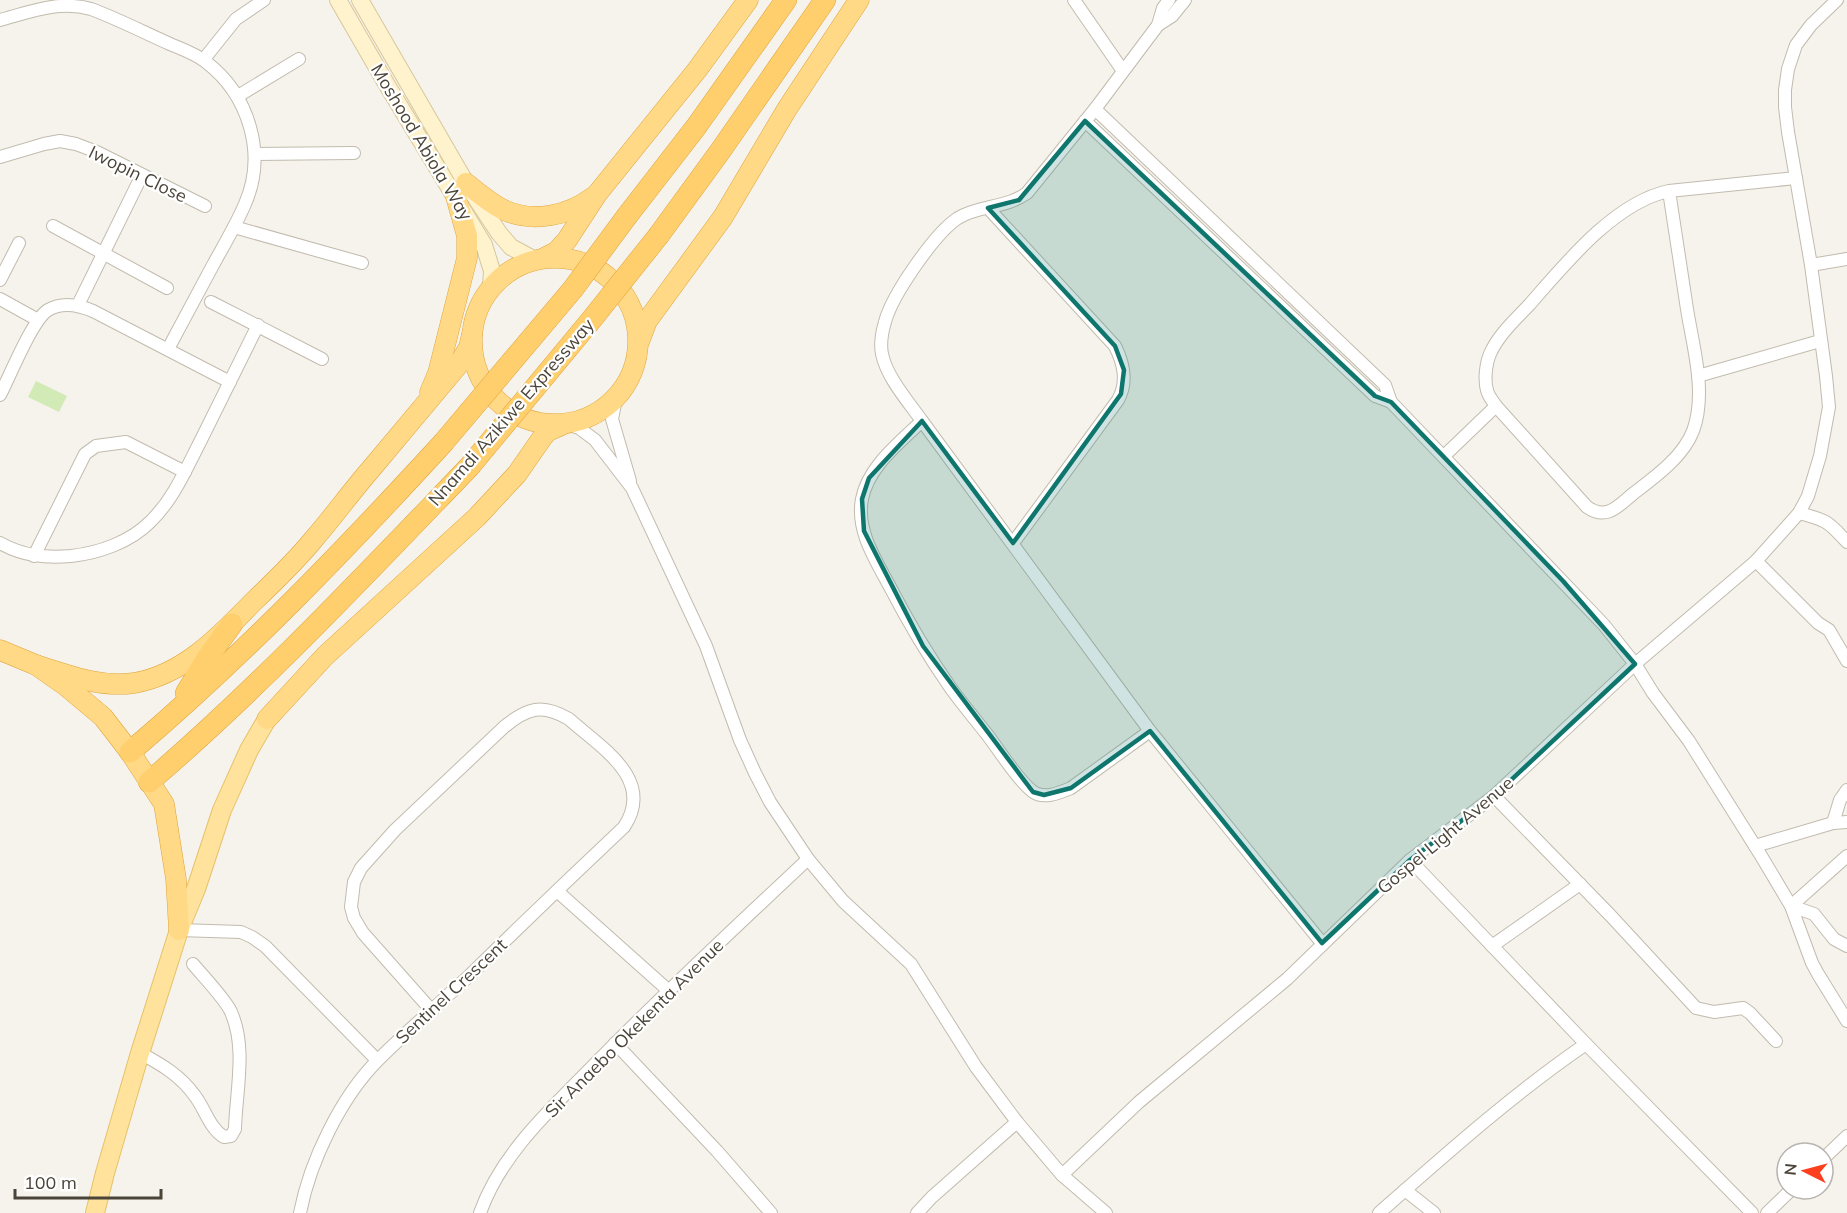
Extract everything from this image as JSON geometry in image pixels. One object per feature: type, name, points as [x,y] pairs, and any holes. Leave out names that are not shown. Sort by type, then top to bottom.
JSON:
[{"type":"highway","points":[[0,650],[36,665],[83,680],[112,684],[136,682],[166,674],[195,656],[232,624],[313,540],[459,364],[469,347],[478,309],[491,287],[511,270],[556,252],[562,247],[597,194],[682,88],[748,0]]},
{"type":"highway","name":"Nnamdi Azikiwe Expressway","points":[[130,752],[165,723],[260,633],[356,538],[444,442],[573,289],[696,127],[786,0]]},
{"type":"highway","name":"Nnamdi Azikiwe Expressway","points":[[148,782],[186,750],[276,666],[470,465],[543,379],[659,235],[722,150],[825,0]]},
{"type":"highway","points":[[267,719],[325,657],[477,517],[517,474],[548,432],[564,424],[588,418],[606,407],[621,392],[633,371],[647,321],[723,217],[787,110],[859,0]]},
{"type":"highway","points":[[461,190],[514,214],[526,216],[559,214],[584,204],[597,194]]},
{"type":"highway","points":[[422,408],[438,373],[466,258],[467,236],[461,190]]},
{"type":"highway","points":[[538,259],[574,260],[603,273],[619,288],[630,306],[637,326],[638,348]]},
{"type":"highway","points":[[472,334],[472,352],[476,370],[484,386],[496,400],[510,412],[526,420],[544,424],[564,424]]},
{"type":"highway","points":[[165,723],[232,624]]},
{"type":"highway","points":[[36,665],[66,686],[103,717],[130,752],[164,804],[176,879],[178,930]]},
{"type":"main road","name":"Moshood Abiola Way","points":[[338,0],[387,85],[461,190],[506,242],[524,255],[538,259]]},
{"type":"main road","name":"Moshood Abiola Way","points":[[360,0],[461,190],[488,253],[492,271],[491,287]]},
{"type":"main road","points":[[95,1213],[140,1053],[178,930],[196,889],[222,810],[249,750],[267,719]]},
{"type":"street","points":[[204,59],[236,19],[264,0]]},
{"type":"street","points":[[1074,0],[1123,71]]},
{"type":"street","points":[[1169,0],[1163,8],[1158,25],[1027,194],[1018,200],[961,216],[941,233],[914,268],[890,310],[885,321],[881,345],[883,357],[896,384],[1149,731],[1322,943]]},
{"type":"street","points":[[1158,25],[1173,16],[1185,0]]},
{"type":"street","name":"Gospel Light Avenue","points":[[1062,1175],[1139,1102],[1287,979],[1410,860],[1494,796],[1635,664],[1756,561],[1799,513],[1808,496],[1820,456],[1829,407],[1811,265],[1785,106],[1788,69],[1796,45],[1811,25],[1837,0]]},
{"type":"street","points":[[0,21],[76,2],[204,59],[238,96],[252,132],[255,154],[253,179],[246,203],[168,349]]},
{"type":"street","points":[[238,96],[299,59]]},
{"type":"street","points":[[1095,109],[1384,385],[1391,402],[1604,625],[1635,664],[1653,693],[1689,741],[1755,846],[1791,906],[1812,963],[1847,1021]]},
{"type":"street","points":[[1085,122],[1375,396],[1391,402]]},
{"type":"street","name":"Iwopin Close","points":[[0,157],[60,141],[76,144],[97,152],[205,206]]},
{"type":"street","points":[[255,154],[354,153]]},
{"type":"street","points":[[78,305],[142,175]]},
{"type":"street","points":[[1669,191],[1698,376],[1698,410],[1693,432],[1681,452],[1644,486],[1614,509],[1604,514],[1593,512],[1496,406],[1487,392],[1486,376],[1489,355],[1502,336],[1573,254],[1638,202],[1653,194],[1669,191],[1796,178]]},
{"type":"street","points":[[988,208],[1115,346],[1124,370],[1124,386],[1118,400],[1013,543]]},
{"type":"street","points":[[53,226],[167,288]]},
{"type":"street","points":[[234,227],[362,263]]},
{"type":"street","points":[[0,280],[19,243]]},
{"type":"street","points":[[1811,265],[1847,259]]},
{"type":"street","points":[[0,299],[38,320]]},
{"type":"street","points":[[211,302],[322,359]]},
{"type":"street","points":[[0,395],[38,320],[49,310],[61,306],[78,305],[230,382]]},
{"type":"street","points":[[0,543],[34,556],[78,555],[120,542],[149,523],[163,507],[184,472],[258,325]]},
{"type":"street","points":[[1314,338],[1324,327]]},
{"type":"street","points":[[1698,376],[1820,341]]},
{"type":"street","points":[[621,392],[615,404],[612,419],[632,488],[701,635],[740,740],[770,802],[808,859],[843,901],[911,964],[976,1067],[1017,1122],[1062,1175],[1106,1213]]},
{"type":"street","points":[[1443,456],[1496,406]]},
{"type":"street","points":[[922,421],[876,467],[869,478],[862,499],[861,521],[875,559],[910,625],[950,686],[1015,772],[1033,792],[1044,795],[1058,794],[1071,788],[1149,731]]},
{"type":"street","points":[[564,424],[579,428],[595,440],[632,488]]},
{"type":"street","points":[[34,556],[85,454],[96,447],[126,442],[184,472]]},
{"type":"street","points":[[1808,496],[1826,521],[1847,542]]},
{"type":"street","points":[[1799,513],[1826,521]]},
{"type":"street","points":[[1756,561],[1818,623],[1829,630],[1847,661]]},
{"type":"street","name":"Sentinel Crescent","points":[[300,1213],[328,1134],[343,1106],[377,1060],[432,1011],[624,826],[632,810],[635,794],[629,776],[620,764],[569,719],[560,714],[534,709],[520,713],[383,843],[361,868],[354,882],[351,908],[363,933],[432,1011]]},
{"type":"street","points":[[1833,823],[1840,800],[1847,790]]},
{"type":"street","points":[[1494,796],[1696,1008],[1714,1012],[1743,1008],[1776,1041]]},
{"type":"street","points":[[1755,846],[1833,823],[1847,822]]},
{"type":"street","points":[[1791,906],[1847,856]]},
{"type":"street","name":"Sir Anaebo Okekenta Avenue","points":[[480,1213],[494,1183],[515,1150],[565,1094],[615,1043],[808,859]]},
{"type":"street","points":[[1410,860],[1752,1213]]},
{"type":"street","points":[[1492,946],[1580,884]]},
{"type":"street","points":[[557,891],[669,991]]},
{"type":"street","points":[[1791,906],[1814,914],[1834,939],[1847,946]]},
{"type":"street","points":[[178,930],[241,932],[252,937],[265,946],[377,1060]]},
{"type":"street","points":[[140,1053],[181,1079],[195,1095],[218,1133],[224,1137],[231,1136],[235,1129],[239,1070],[238,1035],[231,1010],[193,964]]},
{"type":"street","points":[[615,1043],[717,1151],[771,1213]]},
{"type":"street","points":[[1379,1213],[1520,1092],[1587,1044]]},
{"type":"street","points":[[922,1211],[932,1197],[1017,1122]]},
{"type":"street","points":[[1835,1148],[1847,1136]]},
{"type":"street","points":[[1405,1190],[1434,1213]]},
{"type":"street","points":[[1767,1213],[1780,1201]]},
{"type":"highlighted area","points":[[1085,121],[1375,396],[1391,402],[1563,581],[1635,664],[1494,796],[1410,860],[1322,943],[1150,731],[1071,788],[1044,795],[1033,792],[923,646],[864,531],[862,499],[869,478],[922,421],[1013,543],[1121,394],[1124,370],[1115,346],[988,208],[1019,200]]},
{"type":"green space","points":[[36,381],[67,396],[59,412],[28,397]]}]
